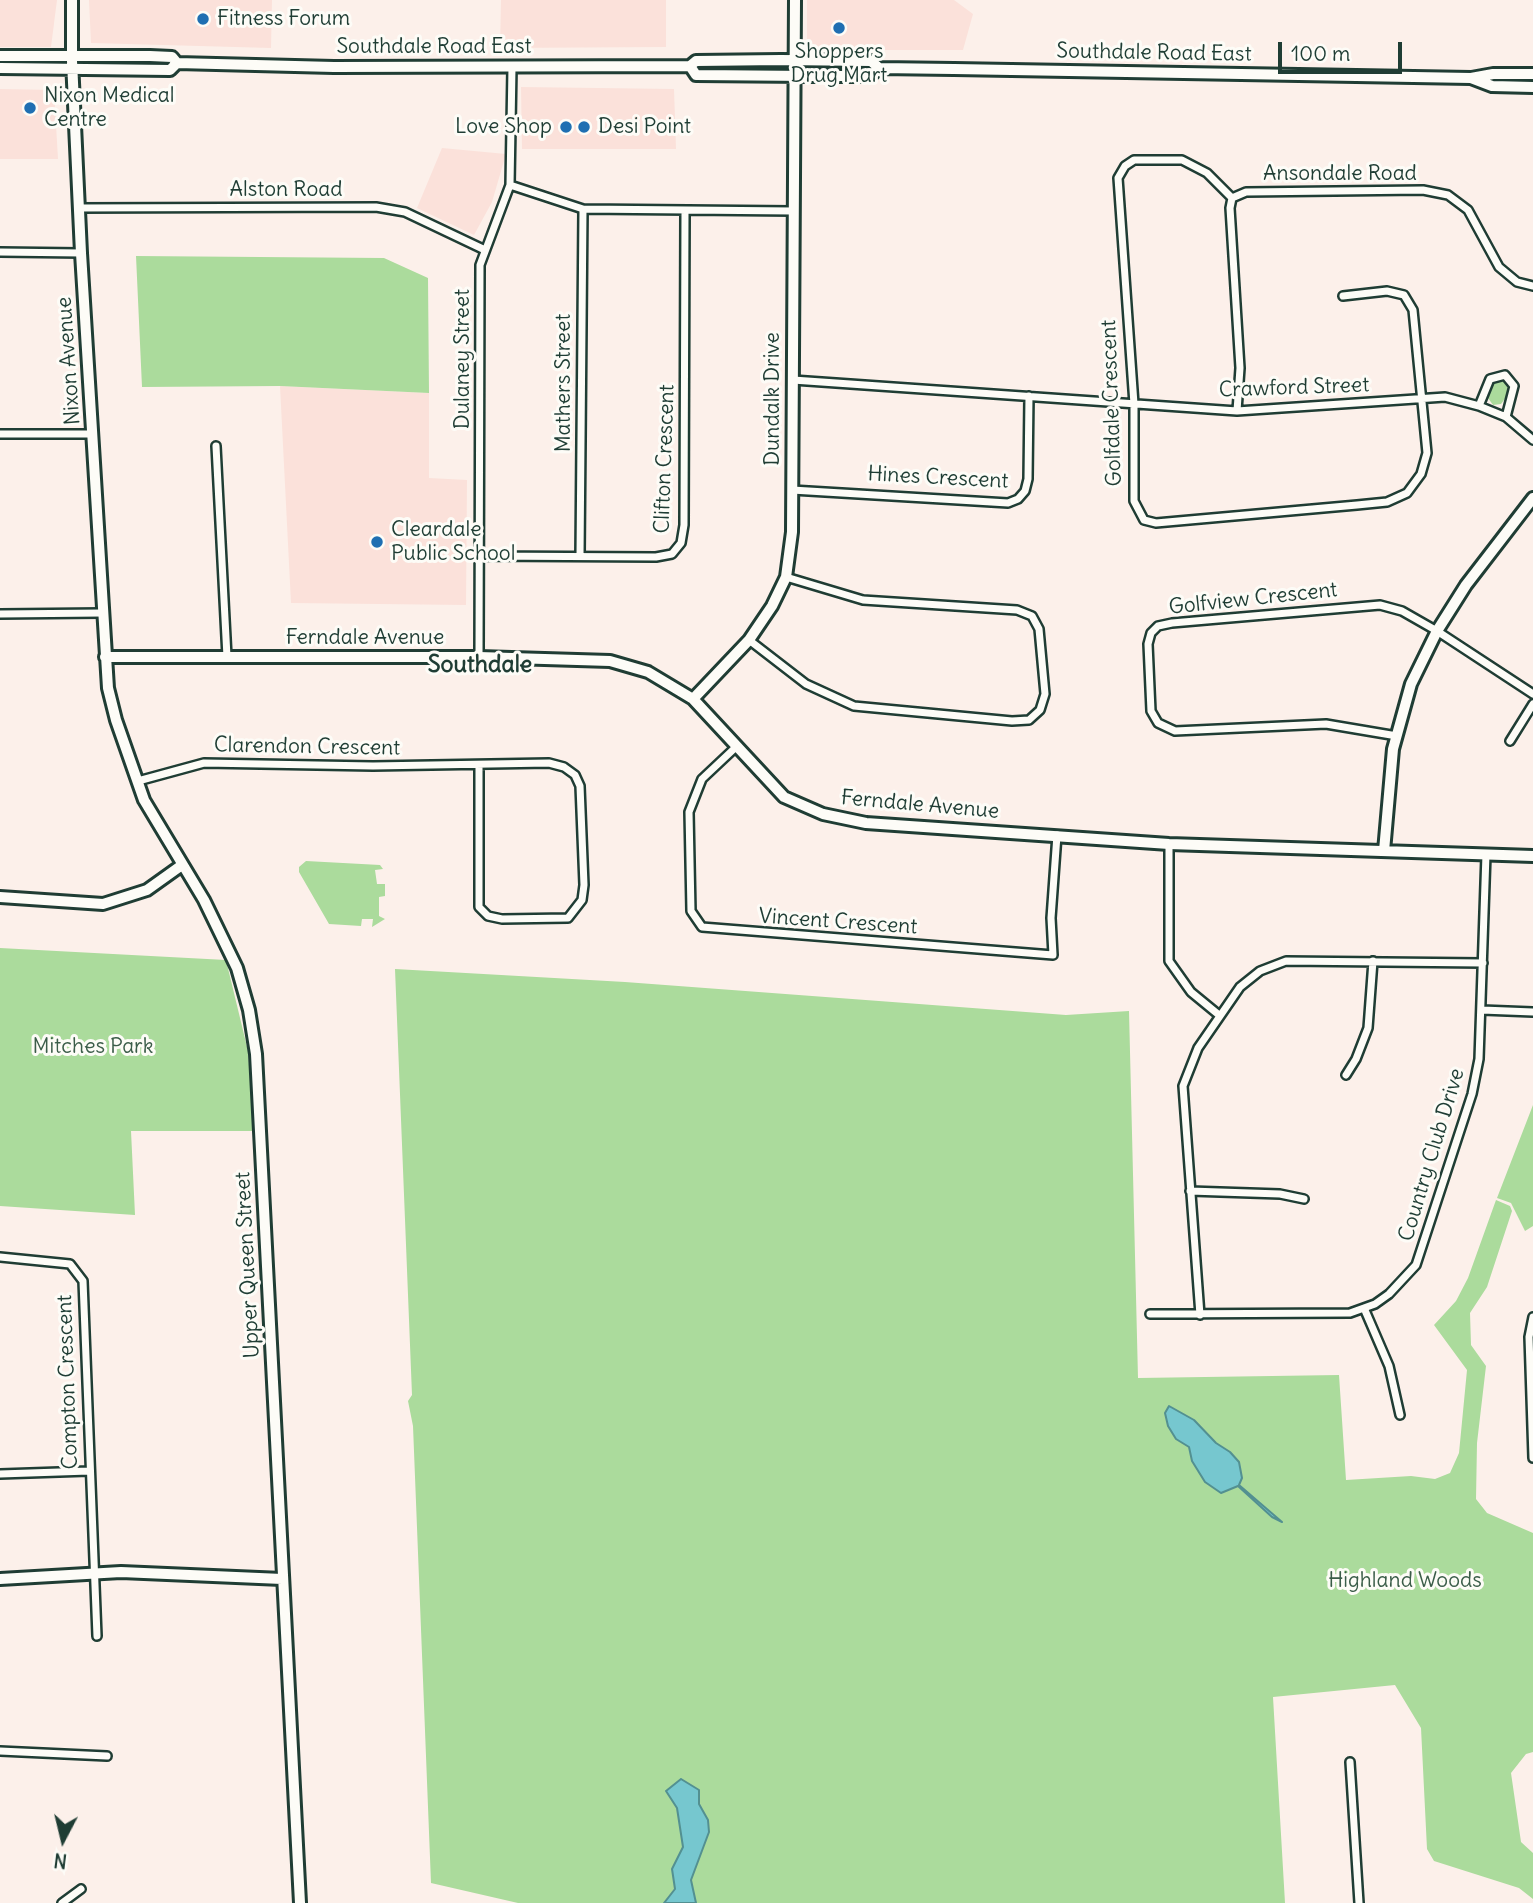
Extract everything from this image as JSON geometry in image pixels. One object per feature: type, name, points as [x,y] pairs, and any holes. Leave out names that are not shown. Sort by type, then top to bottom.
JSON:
[{"type":"street","name":"Nixon Avenue","points":[[72,0],[72,62],[81,253],[106,657]]},
{"type":"street","name":"Dundalk Drive","points":[[694,699],[749,640],[772,606],[786,577],[792,532],[795,0]]},
{"type":"street","name":"Southdale Road East","points":[[0,56],[72,62]]},
{"type":"street","name":"Southdale Road East","points":[[0,68],[172,57],[177,63],[690,66],[696,75],[793,67],[870,76],[879,68],[1471,78],[1493,74],[1533,74]]},
{"type":"street","name":"Dulaney Street","points":[[479,657],[480,265],[510,185],[512,67]]},
{"type":"street","name":"Southdale Road East","points":[[1471,78],[1492,86],[1533,86]]},
{"type":"street","name":"Golfdale Crescent","points":[[1232,198],[1207,173],[1182,160],[1134,160],[1125,166],[1118,178],[1134,404],[1134,501],[1144,520],[1156,523],[1387,502],[1407,492],[1421,474],[1427,453],[1413,310],[1404,295],[1387,291],[1343,296]]},
{"type":"street","points":[[510,185],[583,209],[793,211]]},
{"type":"street","name":"Ansondale Road","points":[[1232,198],[1246,192],[1273,191],[1423,190],[1448,195],[1468,210],[1499,267],[1517,282],[1533,286]]},
{"type":"street","points":[[1232,198],[1230,222],[1240,368],[1237,411]]},
{"type":"street","name":"Alston Road","points":[[79,208],[376,207],[405,212],[485,250]]},
{"type":"street","name":"Mathers Street","points":[[580,556],[583,209]]},
{"type":"street","name":"Clifton Crescent","points":[[480,556],[656,557],[672,554],[681,543],[684,525],[685,212]]},
{"type":"street","points":[[0,252],[81,253]]},
{"type":"street","points":[[1479,406],[1490,379],[1505,375],[1514,386],[1506,417]]},
{"type":"street","name":"Crawford Street","points":[[793,380],[1237,411],[1445,397],[1506,417],[1533,440]]},
{"type":"street","name":"Hines Crescent","points":[[792,490],[994,502],[1018,499],[1025,491],[1028,479],[1029,396]]},
{"type":"street","points":[[0,434],[92,434]]},
{"type":"street","points":[[216,446],[227,657]]},
{"type":"street","points":[[1384,851],[1393,749],[1411,684],[1437,631],[1466,585],[1533,498]]},
{"type":"street","points":[[749,640],[806,684],[854,706],[1012,721],[1029,720],[1040,710],[1045,694],[1039,629],[1032,616],[1017,610],[863,600],[786,577]]},
{"type":"street","name":"Golfview Crescent","points":[[1397,736],[1326,723],[1175,731],[1158,723],[1151,711],[1148,644],[1151,633],[1158,626],[1172,623],[1380,605],[1402,611],[1437,631]]},
{"type":"street","points":[[0,614],[102,613]]},
{"type":"street","points":[[1437,631],[1533,694]]},
{"type":"street","name":"Ferndale Avenue","points":[[106,657],[479,657],[610,661],[648,672],[694,699],[784,797],[823,814],[866,823],[1169,844],[1533,856]]},
{"type":"street","name":"Upper Queen Street","points":[[106,657],[108,688],[116,720],[144,800],[204,900],[237,968],[249,1010],[256,1054],[300,1903]]},
{"type":"street","points":[[1510,741],[1533,704]]},
{"type":"street","name":"Vincent Crescent","points":[[736,747],[702,779],[689,812],[691,911],[702,928],[1053,955],[1051,918],[1057,835]]},
{"type":"street","name":"Clarendon Crescent","points":[[138,782],[204,763],[549,763],[564,766],[575,775],[580,786],[584,886],[582,900],[568,918],[502,919],[488,916],[479,907],[480,765]]},
{"type":"street","points":[[1169,844],[1169,961],[1191,992],[1219,1015]]},
{"type":"street","name":"Country Club Drive","points":[[1150,1314],[1349,1313],[1389,1294],[1409,1274],[1425,1243],[1472,1094],[1482,1010],[1486,854]]},
{"type":"street","points":[[0,897],[103,904],[147,890],[182,865]]},
{"type":"street","points":[[1200,1315],[1183,1086],[1198,1048],[1240,987],[1260,971],[1286,961],[1483,963]]},
{"type":"street","points":[[1346,1075],[1356,1059],[1367,1028],[1373,961]]},
{"type":"street","points":[[1482,1010],[1533,1012]]},
{"type":"street","points":[[1190,1191],[1280,1194],[1304,1199]]},
{"type":"street","name":"Compton Crescent","points":[[0,1257],[70,1264],[83,1281],[97,1636]]},
{"type":"street","points":[[1364,1308],[1389,1366],[1401,1415]]},
{"type":"street","points":[[1533,1317],[1529,1337],[1533,1458]]},
{"type":"street","points":[[0,1474],[89,1471]]},
{"type":"street","points":[[0,1579],[174,1572],[282,1579]]},
{"type":"street","points":[[0,1751],[107,1755]]},
{"type":"street","points":[[1350,1762],[1359,1903]]},
{"type":"street","points":[[62,1903],[81,1889]]},
{"type":"shaded area","points":[[0,0],[57,0],[51,47],[0,47]]},
{"type":"shaded area","points":[[89,0],[272,0],[271,48],[91,43]]},
{"type":"shaded area","points":[[501,0],[666,0],[666,47],[500,48]]},
{"type":"shaded area","points":[[807,0],[954,0],[973,14],[963,50],[815,50],[807,42]]},
{"type":"shaded area","points":[[521,87],[674,89],[676,149],[522,149]]},
{"type":"shaded area","points":[[0,89],[54,90],[58,159],[0,159]]},
{"type":"shaded area","points":[[442,148],[506,154],[492,202],[474,235],[417,208]]},
{"type":"shaded area","name":"Cleardale Public School","points":[[280,386],[429,393],[429,478],[467,480],[466,605],[291,603]]},
{"type":"green space","points":[[136,256],[384,258],[428,278],[429,393],[280,386],[142,387]]},
{"type":"green space","points":[[1504,380],[1510,392],[1501,404],[1493,405],[1488,398],[1491,384]]},
{"type":"green space","points":[[306,861],[380,865],[383,869],[375,870],[377,884],[385,884],[385,896],[379,897],[379,916],[385,919],[372,927],[373,919],[362,919],[361,926],[329,924],[299,872],[299,867]]},
{"type":"green space","name":"Mitches Park","points":[[0,948],[226,960],[248,1051],[254,1131],[131,1131],[135,1215],[0,1206]]},
{"type":"green space","name":"Highland Woods","points":[[395,969],[625,982],[1066,1015],[1129,1011],[1138,1378],[1339,1375],[1346,1480],[1411,1476],[1435,1479],[1450,1473],[1459,1453],[1467,1370],[1434,1325],[1456,1301],[1468,1278],[1496,1200],[1510,1206],[1512,1211],[1487,1287],[1470,1313],[1471,1345],[1486,1366],[1477,1443],[1476,1499],[1487,1513],[1533,1533],[1533,1752],[1526,1754],[1511,1773],[1521,1842],[1533,1853],[1533,1899],[1519,1888],[1434,1861],[1427,1849],[1421,1728],[1395,1685],[1273,1697],[1285,1903],[518,1903],[431,1883],[413,1426],[408,1401],[412,1395]]},
{"type":"green space","points":[[1533,1105],[1533,1226],[1525,1231],[1511,1203],[1497,1198]]},
{"type":"water","points":[[1169,1406],[1194,1420],[1216,1443],[1230,1452],[1239,1462],[1242,1478],[1239,1485],[1282,1522],[1272,1517],[1238,1486],[1221,1493],[1205,1482],[1192,1461],[1189,1447],[1176,1439],[1168,1426],[1165,1413]]},
{"type":"water","points":[[681,1779],[699,1790],[699,1804],[708,1820],[709,1832],[691,1880],[696,1903],[664,1903],[675,1889],[672,1869],[683,1847],[677,1808],[666,1791]]},
{"type":"place","name":"Fitness Forum","points":[[203,19]]},
{"type":"place","name":"Shoppers Drug Mart","points":[[839,28]]},
{"type":"place","name":"Nixon Medical Centre","points":[[30,108]]},
{"type":"place","name":"Love Shop","points":[[566,127]]},
{"type":"place","name":"Desi Point","points":[[584,127]]},
{"type":"place","name":"Cleardale Public School","points":[[377,542]]},
{"type":"district","name":"Southdale","points":[[480,665]]}]
